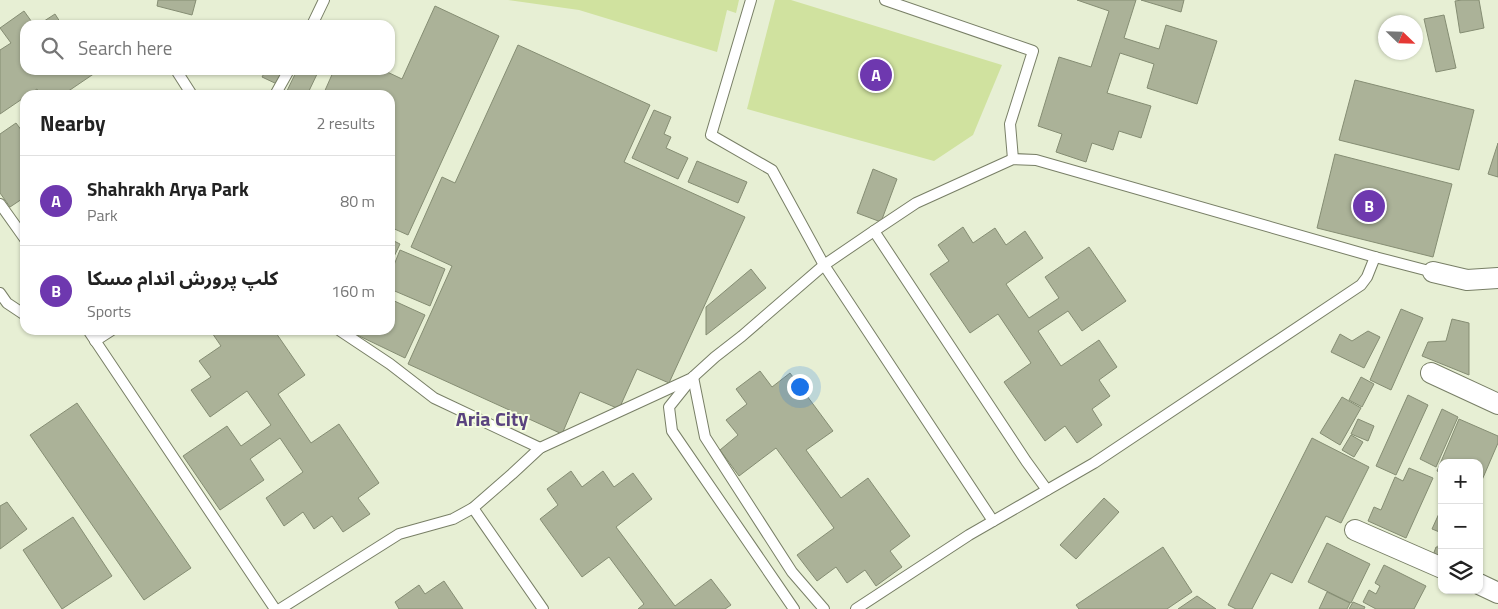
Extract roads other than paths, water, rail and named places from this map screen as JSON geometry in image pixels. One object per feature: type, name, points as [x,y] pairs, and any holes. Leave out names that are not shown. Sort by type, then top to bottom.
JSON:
[{"type":"street","points":[[1432,272],[1467,280],[1498,278]]},
{"type":"street","points":[[1430,373],[1498,404]]},
{"type":"street","points":[[1355,530],[1438,566]]},
{"type":"street","points":[[1483,586],[1498,592]]},
{"type":"lane","points":[[314,20],[324,0]]},
{"type":"lane","points":[[751,0],[711,135],[772,170],[824,265],[993,521]]},
{"type":"lane","points":[[885,0],[1033,51],[1010,124],[1013,159]]},
{"type":"lane","points":[[179,75],[189,90]]},
{"type":"lane","points":[[277,90],[286,75]]},
{"type":"lane","points":[[794,609],[672,430],[669,407],[693,377],[824,265],[916,203],[1013,159],[1036,160],[1432,272]]},
{"type":"lane","points":[[0,204],[20,232]]},
{"type":"lane","points":[[874,231],[1026,461],[1048,490]]},
{"type":"lane","points":[[856,609],[969,535],[1094,463],[1360,285],[1367,278],[1375,257]]},
{"type":"lane","points":[[0,292],[7,303],[20,312]]},
{"type":"lane","points":[[91,335],[275,609]]},
{"type":"lane","points":[[95,341],[104,335]]},
{"type":"lane","points":[[346,335],[390,364],[434,398],[540,448]]},
{"type":"lane","points":[[280,609],[399,534],[453,519],[473,508],[540,448],[693,377]]},
{"type":"lane","points":[[693,377],[705,437],[792,572],[824,609]]},
{"type":"lane","points":[[473,508],[543,609]]},
{"type":"place","name":"Shahrakh Arya Park","points":[[876,75]]},
{"type":"place","name":"کلپ پرورش اندام مسکا","points":[[1369,206]]},
{"type":"district","name":"Aria City","points":[[492,418]]}]
